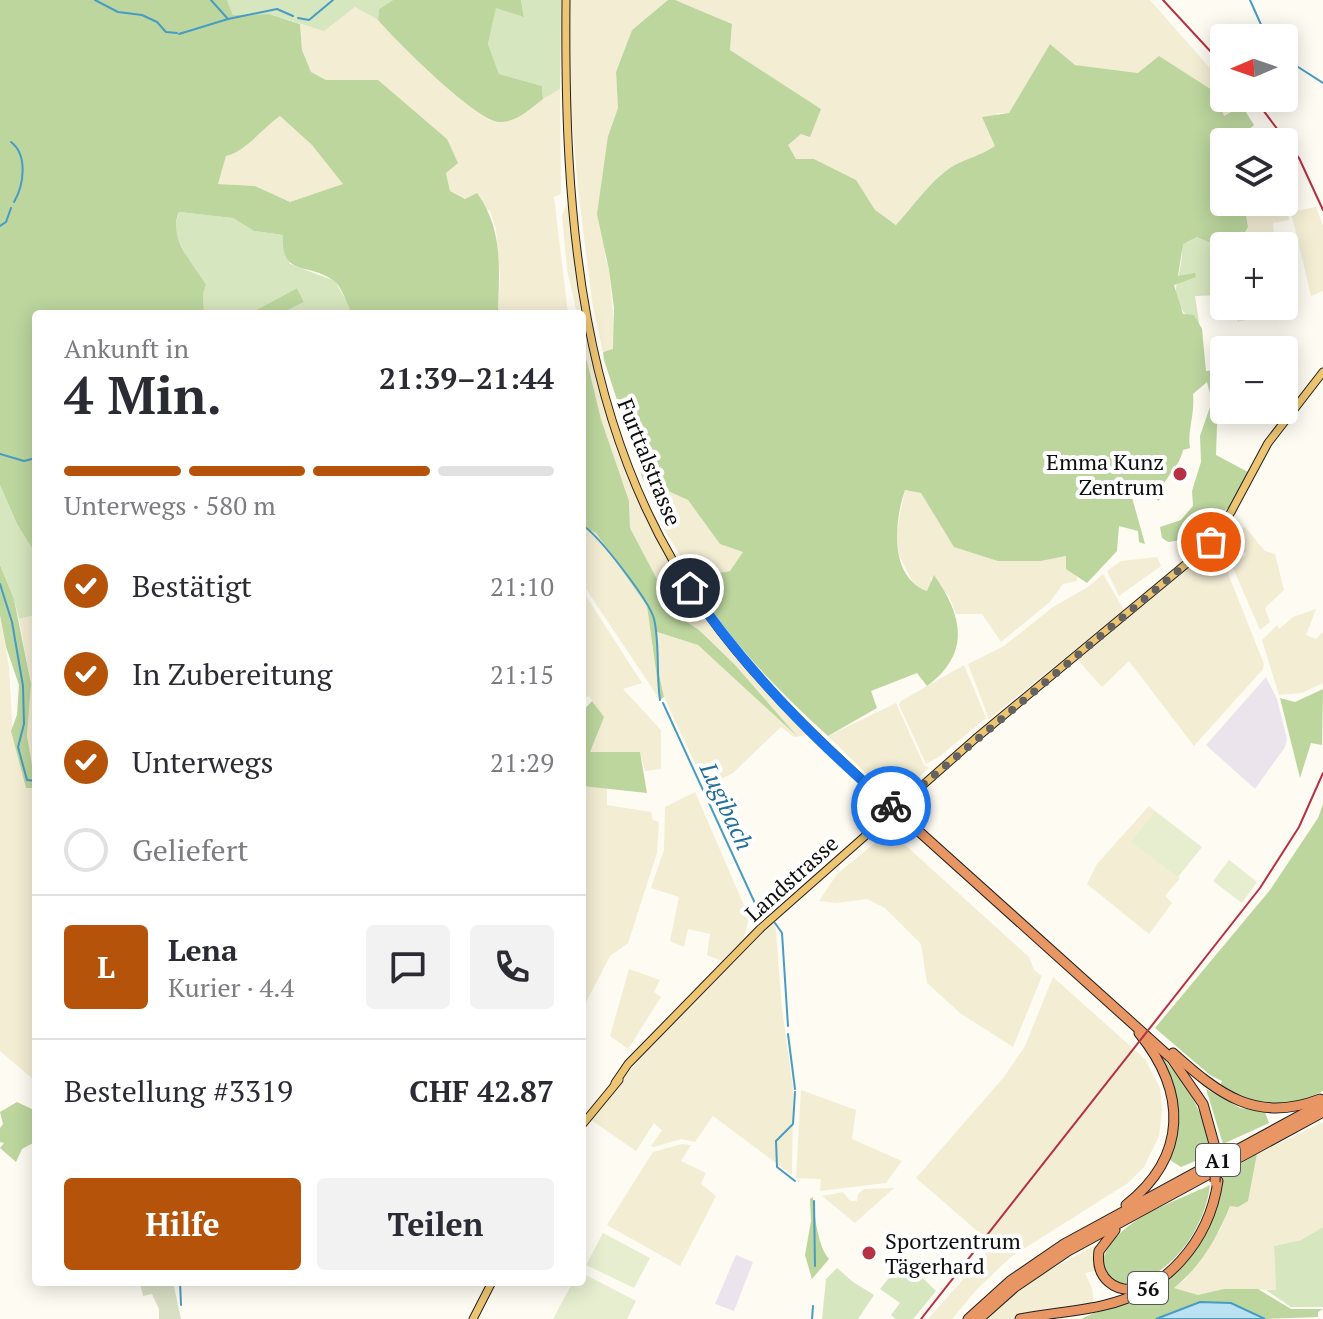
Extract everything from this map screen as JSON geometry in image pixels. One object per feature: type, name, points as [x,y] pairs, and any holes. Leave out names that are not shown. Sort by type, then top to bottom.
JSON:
[{"type":"highway","name":"Furttalstrasse","points":[[894,809],[1070,966]]},
{"type":"highway","points":[[1070,966],[1136,1030],[1157,1058],[1168,1081],[1174,1112],[1170,1146],[1159,1170],[1143,1190],[1113,1217]]},
{"type":"highway","points":[[1070,966],[1216,1089],[1240,1102],[1269,1108],[1323,1101]]},
{"type":"highway","points":[[1105,999],[1156,1043],[1188,1078],[1206,1110],[1217,1150]]},
{"type":"highway","points":[[1135,1213],[1107,1236],[1098,1256],[1102,1275],[1121,1290],[1135,1290],[1149,1284],[1182,1257],[1203,1223],[1216,1182],[1217,1150],[1211,1117],[1198,1089],[1179,1064],[1142,1026]]},
{"type":"highway","name":"A1","points":[[968,1319],[1032,1264],[1323,1101]]},
{"type":"highway","name":"A1","points":[[979,1319],[1045,1266],[1135,1213],[1323,1112]]},
{"type":"highway","name":"56","points":[[1020,1319],[1109,1304],[1134,1296],[1158,1282],[1180,1262],[1199,1236],[1212,1206],[1216,1182]]},
{"type":"main road","name":"Furttalstrasse","points":[[566,0],[566,126],[581,276],[602,388],[638,491],[673,561],[725,637],[798,720],[894,809]]},
{"type":"main road","name":"Landstrasse","points":[[586,1120],[635,1060],[749,939],[894,809],[1203,550],[1203,543],[1211,542],[1268,443],[1323,372]]},
{"type":"main road","points":[[473,1319],[490,1286]]},
{"type":"shaded area","points":[[568,0],[668,0],[632,30],[616,72],[618,108],[608,136],[605,257],[615,335],[613,350],[603,352],[592,301],[578,189],[568,71]]},
{"type":"shaded area","points":[[675,0],[1150,0],[1210,68],[1210,103],[1160,57],[1139,73],[1075,65],[1050,44],[1009,113],[997,113],[996,146],[941,175],[897,225],[875,211],[855,180],[814,159],[796,160],[787,145],[801,134],[821,109],[730,50],[732,24]]},
{"type":"shaded area","points":[[355,7],[378,20],[438,79],[490,120],[560,89],[561,194],[554,197],[568,310],[498,310],[500,276],[496,229],[490,211],[450,191],[446,172],[378,80],[326,80],[311,72],[302,50],[300,24],[324,30]]},
{"type":"shaded area","points":[[280,116],[312,145],[344,184],[290,202],[255,186],[218,184],[226,156],[245,147]]},
{"type":"shaded area","points":[[567,203],[580,310],[576,310],[567,269],[562,216]]},
{"type":"shaded area","points":[[1316,207],[1323,226],[1323,291],[1311,296],[1292,216],[1298,216],[1298,211]]},
{"type":"shaded area","points":[[1246,216],[1288,216],[1289,220],[1273,223],[1274,232],[1246,232]]},
{"type":"shaded area","points":[[586,336],[617,452],[655,536],[722,640],[807,735],[794,737],[781,727],[733,773],[706,787],[664,697],[658,670],[656,632],[698,645],[791,729],[699,630],[676,615],[630,528],[629,501],[601,419],[586,357]]},
{"type":"shaded area","points":[[643,480],[688,500],[720,544],[744,552],[730,571],[708,575],[702,584],[689,570],[664,529]]},
{"type":"shaded area","points":[[905,490],[921,493],[934,510],[1041,561],[1067,556],[1066,568],[1077,576],[1077,581],[1063,584],[1050,602],[1001,642],[982,614],[956,614],[949,596],[931,577],[931,588],[927,592],[913,583],[899,555],[896,534]]},
{"type":"shaded area","points":[[1245,527],[1265,551],[1275,554],[1284,590],[1265,608],[1270,622],[1260,630],[1233,568],[1246,554],[1227,533]]},
{"type":"shaded area","points":[[586,528],[596,533],[647,606],[660,700],[586,589]]},
{"type":"shaded area","points":[[1199,556],[1217,558],[1215,566],[1222,562],[1227,571],[1264,664],[1263,669],[1194,746],[1129,661],[1102,687],[1076,658]]},
{"type":"shaded area","points":[[1157,557],[1161,566],[1119,596],[1107,571],[1121,561]]},
{"type":"shaded area","points":[[1103,574],[1124,610],[989,719],[968,664],[1004,646],[1053,607],[1088,587]]},
{"type":"shaded area","points":[[586,596],[642,683],[623,689],[661,730],[661,769],[645,771],[640,752],[589,752],[603,717],[589,696],[586,697]]},
{"type":"shaded area","points":[[1316,609],[1306,635],[1316,639],[1323,632],[1323,683],[1302,693],[1279,695],[1262,640],[1277,625],[1279,629],[1293,617]]},
{"type":"shaded area","points":[[0,615],[9,667],[13,738],[26,787],[32,788],[32,1078],[0,1051]]},
{"type":"shaded area","points":[[32,616],[32,769],[27,736],[31,684],[19,619]]},
{"type":"shaded area","points":[[964,665],[986,718],[926,764],[899,705]]},
{"type":"shaded area","points":[[1266,677],[1277,699],[1287,739],[1285,747],[1255,789],[1206,745]]},
{"type":"shaded area","points":[[896,703],[924,765],[929,768],[897,796],[890,797],[828,736]]},
{"type":"shaded area","points":[[586,786],[607,788],[607,805],[651,812],[653,820],[659,822],[657,853],[628,943],[610,956],[586,1002]]},
{"type":"shaded area","points":[[695,792],[749,917],[744,938],[722,961],[707,955],[710,934],[688,929],[684,947],[670,941],[679,897],[651,888],[664,850],[665,807]]},
{"type":"shaded area","points":[[1149,806],[1155,811],[1132,842],[1180,878],[1165,896],[1172,903],[1149,934],[1087,884],[1097,864]]},
{"type":"shaded area","points":[[897,839],[904,844],[1029,957],[1034,970],[1042,976],[1013,1047],[960,1013],[927,983],[921,944],[885,908],[867,899],[837,903],[819,901],[837,874],[876,842]]},
{"type":"shaded area","points":[[775,920],[782,1009],[793,1089],[792,1175],[713,1116],[695,1142],[681,1139],[654,1147],[651,1146],[662,1130],[654,1123],[636,1151],[591,1120],[619,1082],[739,951]]},
{"type":"shaded area","points":[[629,969],[660,980],[654,992],[661,997],[628,1049],[610,1036]]},
{"type":"shaded area","points":[[1053,977],[1145,1059],[1160,1088],[1162,1110],[1159,1136],[1144,1167],[1128,1183],[1011,1257],[978,1288],[952,1319],[928,1319],[984,1256],[990,1242],[916,1178],[1004,1077],[1025,1046]]},
{"type":"shaded area","points":[[801,1090],[856,1110],[852,1139],[902,1161],[886,1183],[820,1191],[821,1179],[796,1178]]},
{"type":"shaded area","points":[[1323,1122],[1323,1227],[1301,1240],[1274,1246],[1276,1290],[1230,1289],[1198,1295],[1173,1288],[1185,1280],[1220,1230],[1230,1206],[1248,1201],[1257,1154]]},
{"type":"shaded area","points":[[682,1144],[691,1145],[681,1161],[706,1173],[701,1184],[716,1196],[680,1266],[607,1225],[653,1152]]},
{"type":"shaded area","points":[[894,1188],[855,1223],[822,1196],[843,1192],[850,1201],[857,1201],[858,1194],[864,1189]]},
{"type":"shaded area","points":[[1096,1245],[1093,1258],[1095,1271],[1085,1273],[1092,1288],[1094,1305],[1010,1319],[988,1319],[1000,1305],[1041,1275]]},
{"type":"shaded area","points":[[736,1255],[753,1262],[734,1311],[715,1304]]},
{"type":"green space","points":[[0,0],[227,0],[233,15],[269,14],[300,24],[302,50],[311,72],[326,80],[378,80],[447,139],[458,163],[446,173],[450,191],[465,199],[477,193],[492,221],[498,251],[498,310],[348,310],[334,281],[298,267],[286,258],[283,235],[254,231],[233,218],[179,212],[176,231],[179,241],[206,285],[204,310],[32,310],[32,548],[0,485]],"holes":[[[280,116],[312,145],[343,184],[290,202],[255,186],[218,184],[226,156],[248,144]]]},
{"type":"green space","points":[[227,0],[393,0],[379,9],[378,20],[355,7],[324,31],[269,14],[233,15]]},
{"type":"green space","points":[[393,0],[521,0],[524,17],[496,8],[488,44],[499,74],[542,86],[543,99],[512,120],[500,122],[489,119],[437,79],[378,20],[379,9]]},
{"type":"green space","points":[[521,0],[561,0],[560,89],[543,99],[542,86],[499,74],[488,44],[496,7],[524,16]]},
{"type":"green space","points":[[668,0],[675,0],[732,24],[730,50],[821,109],[810,137],[801,134],[788,145],[796,159],[814,159],[856,180],[875,210],[896,225],[947,171],[995,146],[982,117],[1009,113],[1050,44],[1075,65],[1138,73],[1159,56],[1210,89],[1210,112],[1222,112],[1224,116],[1231,112],[1246,112],[1254,125],[1250,128],[1210,128],[1210,216],[1246,216],[1248,227],[1245,232],[1210,232],[1210,243],[1197,237],[1183,244],[1178,276],[1195,273],[1196,277],[1174,285],[1183,314],[1194,315],[1202,329],[1206,371],[1210,370],[1210,393],[1207,382],[1193,394],[1190,448],[1183,450],[1163,485],[1160,499],[1158,501],[1150,483],[1143,483],[1131,494],[1145,544],[1139,542],[1138,531],[1119,526],[1117,551],[1087,583],[1066,569],[1066,556],[1041,561],[998,561],[954,547],[921,493],[905,490],[898,517],[900,561],[915,584],[927,591],[934,575],[944,590],[956,619],[956,647],[951,660],[927,686],[917,673],[871,691],[877,708],[828,736],[752,660],[718,618],[688,573],[689,570],[702,583],[708,575],[730,571],[743,552],[720,544],[688,500],[643,480],[604,360],[603,352],[613,349],[614,308],[597,214],[608,136],[618,108],[616,72],[632,30]]},
{"type":"green space","points":[[179,212],[233,218],[254,231],[283,235],[290,264],[335,281],[351,309],[288,310],[304,302],[297,288],[256,310],[204,310],[203,293],[174,230]]},
{"type":"green space","points":[[1197,237],[1210,239],[1210,295],[1195,296],[1200,329],[1187,316],[1176,297],[1182,244]]},
{"type":"green space","points":[[297,288],[304,302],[288,310],[256,310]]},
{"type":"green space","points":[[586,357],[601,419],[629,501],[630,528],[676,615],[699,630],[735,665],[797,736],[698,645],[657,632],[658,670],[664,697],[660,700],[647,606],[596,533],[586,528]]},
{"type":"green space","points":[[1210,407],[1210,424],[1217,424],[1216,455],[1248,472],[1233,504],[1220,514],[1207,511],[1188,539],[1168,542],[1162,538],[1160,527],[1181,520],[1193,506],[1192,491],[1201,462],[1200,436]]},
{"type":"green space","points":[[0,485],[32,548],[32,616],[19,619],[0,565]]},
{"type":"green space","points":[[0,565],[14,599],[31,684],[27,736],[32,788],[26,788],[11,731],[17,715],[19,685],[6,647],[0,615]]},
{"type":"green space","points":[[1323,689],[1322,745],[1311,743],[1300,778],[1280,698],[1295,702]]},
{"type":"green space","points":[[592,701],[604,717],[590,752],[640,752],[647,793],[586,786],[586,708]]},
{"type":"green space","points":[[1323,804],[1323,1091],[1283,1103],[1258,1101],[1219,1088],[1222,1081],[1210,1075],[1155,1028],[1270,890],[1318,818]]},
{"type":"green space","points":[[1155,811],[1202,847],[1178,877],[1131,842]]},
{"type":"green space","points":[[1229,860],[1257,882],[1242,903],[1213,881]]},
{"type":"green space","points":[[1145,1039],[1188,1091],[1203,1120],[1212,1154],[1181,1167],[1170,1160],[1177,1126],[1176,1096],[1165,1068]]},
{"type":"green space","points":[[1206,1089],[1240,1108],[1265,1112],[1269,1123],[1223,1144]]},
{"type":"green space","points":[[17,1102],[32,1109],[32,1144],[22,1149],[16,1162],[0,1148],[4,1143],[0,1142],[3,1124],[0,1112]]},
{"type":"green space","points":[[1257,1154],[1248,1201],[1238,1207],[1230,1206],[1207,1251],[1174,1288],[1198,1295],[1224,1289],[1258,1289],[1291,1309],[1323,1309],[1318,1312],[1318,1317],[1265,1319],[1231,1303],[1156,1319],[1081,1319],[1134,1300],[1169,1279],[1183,1265],[1205,1232],[1223,1174]]},
{"type":"green space","points":[[1210,1185],[1200,1221],[1179,1254],[1149,1277],[1114,1283],[1102,1267],[1107,1251],[1116,1238],[1144,1216]]},
{"type":"green space","points":[[813,1197],[819,1239],[829,1259],[812,1279],[805,1255],[811,1221],[810,1199]]},
{"type":"green space","points":[[1323,1227],[1323,1307],[1291,1307],[1266,1290],[1276,1290],[1274,1246],[1301,1240]]},
{"type":"green space","points":[[603,1233],[650,1258],[634,1288],[586,1265]]},
{"type":"green space","points":[[904,1260],[936,1291],[913,1319],[896,1319],[891,1315],[900,1303],[880,1289]]},
{"type":"green space","points":[[837,1268],[874,1295],[858,1319],[822,1319],[826,1279]]},
{"type":"green space","points":[[586,1275],[636,1301],[627,1319],[553,1319],[571,1286],[586,1286]]},
{"type":"green space","points":[[141,1286],[174,1286],[181,1319],[159,1319],[159,1309],[152,1294],[143,1296]]},
{"type":"water","points":[[1200,1302],[1231,1303],[1265,1319],[1156,1319]]},
{"type":"waterway","points":[[95,0],[118,12],[142,15],[157,22],[166,32],[177,33]]},
{"type":"waterway","points":[[211,0],[228,19],[277,9],[293,16]]},
{"type":"waterway","points":[[298,18],[309,20],[333,0]]},
{"type":"waterway","points":[[1250,0],[1261,24]]},
{"type":"waterway","points":[[179,34],[228,19]]},
{"type":"waterway","points":[[1298,67],[1323,83]]},
{"type":"waterway","points":[[11,142],[20,154],[23,170],[14,202]]},
{"type":"waterway","points":[[0,226],[6,222],[11,208]]},
{"type":"waterway","points":[[0,454],[24,461],[32,459]]},
{"type":"waterway","name":"Lugibach","points":[[586,528],[634,584],[654,619],[660,700]]},
{"type":"waterway","points":[[0,584],[12,622],[23,686],[24,724],[18,747],[27,780],[32,781]]},
{"type":"waterway","name":"Lugibach","points":[[663,703],[759,912],[769,916]]},
{"type":"waterway","name":"Lugibach","points":[[775,923],[782,933],[788,1026]]},
{"type":"waterway","name":"Lugibach","points":[[788,1034],[795,1089]]},
{"type":"waterway","name":"Lugibach","points":[[795,1092],[793,1124],[776,1141],[777,1167],[795,1181]]},
{"type":"waterway","name":"Lugibach","points":[[814,1201],[815,1266]]},
{"type":"waterway","points":[[180,1286],[181,1305]]},
{"type":"waterway","name":"Lugibach","points":[[812,1319],[813,1306]]},
{"type":"railway","points":[[1163,0],[1210,51]]},
{"type":"railway","points":[[1264,112],[1299,158],[1323,210]]},
{"type":"railway","points":[[921,1319],[1260,888],[1299,827],[1323,773]]},
{"type":"way so far","points":[[891,806],[894,809],[1203,550],[1203,543],[1211,542]]},
{"type":"place","name":"Emma Kunz Zentrum","points":[[1180,474]]},
{"type":"place","name":"Sportzentrum Tägerhard","points":[[869,1253]]},
{"type":"route","points":[[690,588],[760,679],[798,720],[891,806]]}]
